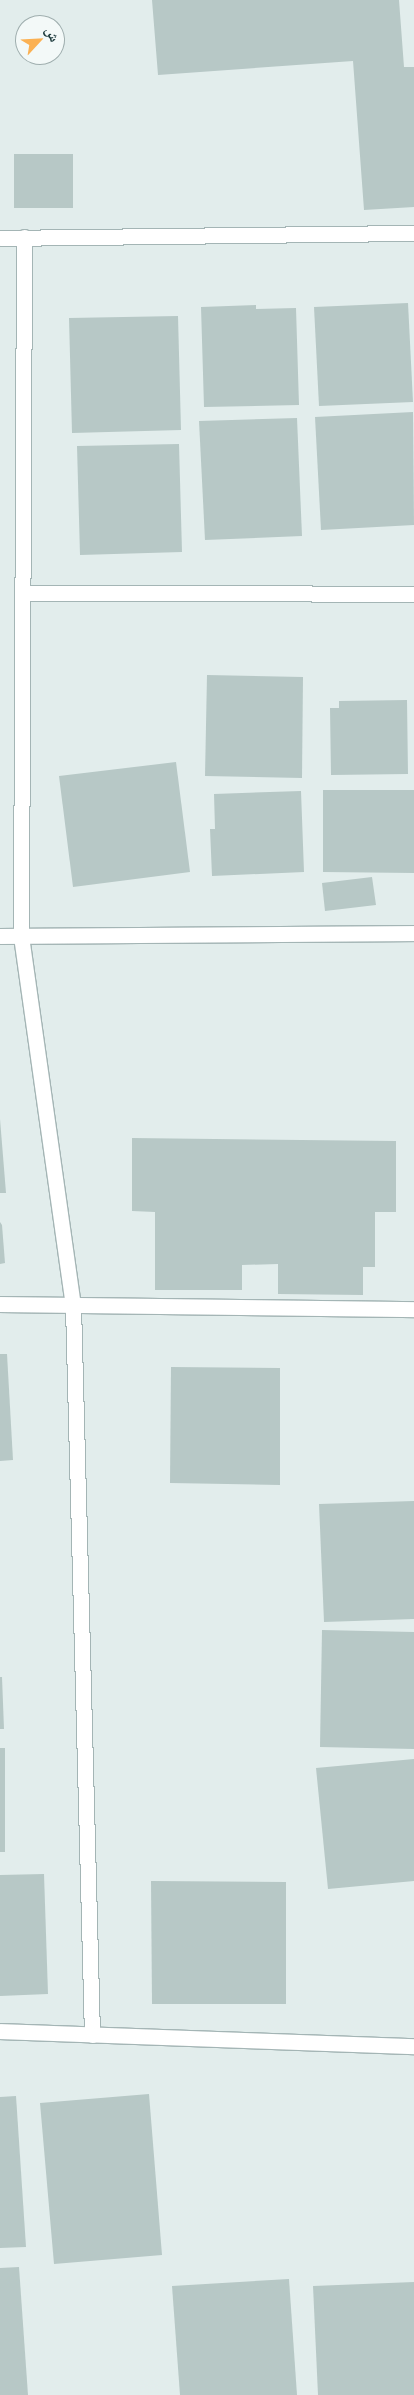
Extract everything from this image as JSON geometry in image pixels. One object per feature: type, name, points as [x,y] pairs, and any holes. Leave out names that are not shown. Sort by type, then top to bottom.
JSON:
[{"type":"street","points":[[0,238],[414,233]]},
{"type":"street","points":[[24,237],[21,936],[73,1305],[92,2035]]},
{"type":"street","points":[[23,593],[414,594]]},
{"type":"street","points":[[0,936],[414,933]]},
{"type":"street","points":[[0,1304],[414,1309]]},
{"type":"street","points":[[0,2031],[414,2046]]},
{"type":"building","points":[[152,0],[399,0],[404,67],[414,67],[414,207],[364,210],[353,61],[158,75]]},
{"type":"building","points":[[14,154],[73,154],[73,208],[14,208]]},
{"type":"building","points":[[408,303],[413,402],[319,406],[314,307]]},
{"type":"building","points":[[256,305],[256,309],[296,308],[299,405],[204,407],[201,307]]},
{"type":"building","points":[[178,316],[181,430],[72,433],[69,318]]},
{"type":"building","points":[[413,412],[414,525],[321,530],[315,417]]},
{"type":"building","points":[[297,418],[302,536],[205,540],[199,421]]},
{"type":"building","points":[[179,444],[182,552],[80,555],[77,446]]},
{"type":"building","points":[[207,675],[303,677],[302,778],[205,776]]},
{"type":"building","points":[[407,700],[408,774],[331,775],[330,708],[339,708],[339,701]]},
{"type":"building","points":[[176,762],[190,872],[73,887],[59,776]]},
{"type":"building","points":[[323,790],[414,790],[414,873],[323,872]]},
{"type":"building","points":[[301,791],[304,872],[212,876],[210,829],[215,829],[214,794]]},
{"type":"building","points":[[372,877],[376,905],[325,911],[322,883]]},
{"type":"building","points":[[0,1119],[6,1193],[0,1193]]},
{"type":"building","points":[[132,1138],[396,1141],[396,1212],[375,1212],[375,1267],[363,1267],[363,1295],[278,1294],[278,1264],[242,1265],[242,1290],[155,1290],[155,1212],[132,1211]]},
{"type":"building","points":[[0,1222],[2,1225],[5,1263],[0,1264]]},
{"type":"building","points":[[0,1354],[7,1354],[13,1460],[0,1461]]},
{"type":"building","points":[[171,1367],[280,1368],[280,1485],[170,1483]]},
{"type":"building","points":[[414,1501],[414,1619],[324,1622],[319,1504]]},
{"type":"building","points":[[322,1630],[414,1632],[414,1749],[320,1747]]},
{"type":"building","points":[[0,1677],[2,1677],[4,1729],[0,1729]]},
{"type":"building","points":[[0,1748],[5,1748],[5,1852],[0,1852]]},
{"type":"building","points":[[414,1759],[414,1881],[328,1889],[316,1768]]},
{"type":"building","points":[[44,1874],[48,1994],[0,1996],[0,1875]]},
{"type":"building","points":[[151,1881],[286,1882],[286,2004],[152,2004]]},
{"type":"building","points":[[149,2094],[162,2255],[54,2264],[40,2103]]},
{"type":"building","points":[[16,2096],[26,2247],[0,2248],[0,2097]]},
{"type":"building","points":[[19,2267],[28,2395],[0,2395],[0,2268]]},
{"type":"building","points":[[289,2279],[297,2395],[180,2395],[172,2286]]},
{"type":"building","points":[[414,2282],[414,2395],[318,2395],[313,2286]]}]
